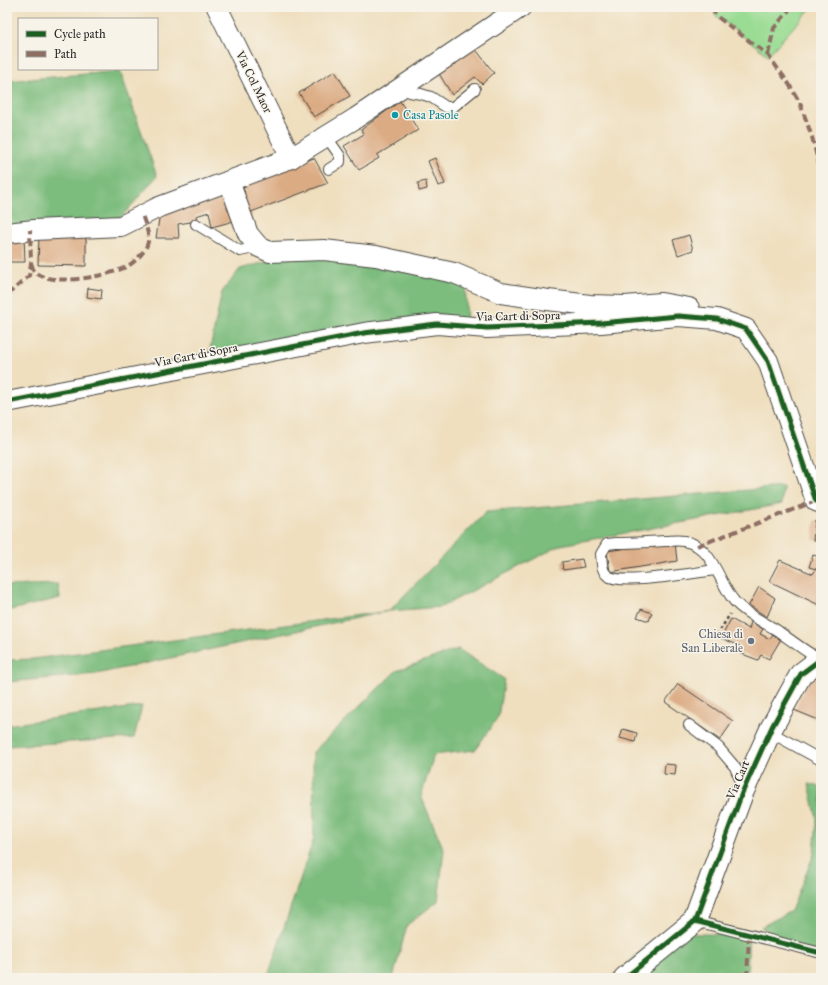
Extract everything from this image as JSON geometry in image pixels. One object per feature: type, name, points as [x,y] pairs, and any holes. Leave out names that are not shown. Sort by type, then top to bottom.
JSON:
[{"type":"street","name":"Via Col Maor","points":[[216,7],[291,158]]},
{"type":"street","points":[[7,233],[34,230],[121,226],[159,207],[291,158],[356,118],[521,7]]},
{"type":"street","points":[[229,181],[248,234],[259,247],[270,252],[324,250],[376,256],[454,273],[501,293],[590,304],[625,306],[661,304],[696,309],[726,316],[746,329],[768,361],[816,501],[821,503]]},
{"type":"street","name":"Via Cart di Sopra","points":[[7,402],[364,333],[437,324],[487,328],[601,324],[678,316],[717,319],[746,329]]},
{"type":"street","name":"Via Cart","points":[[695,921],[744,789],[770,732],[801,674],[820,660]]},
{"type":"street","points":[[625,978],[695,921]]},
{"type":"lane","points":[[404,86],[410,92],[431,97],[446,107],[454,107],[475,89]]},
{"type":"lane","points":[[326,136],[340,156],[340,162],[328,169]]},
{"type":"lane","points":[[196,224],[240,251],[259,247]]},
{"type":"lane","points":[[716,570],[643,580],[610,578],[604,572],[601,554],[607,544],[684,541],[697,546],[706,554],[716,570],[727,592],[736,603],[753,616],[777,630],[820,660]]},
{"type":"lane","points":[[689,725],[718,747],[735,767],[744,789]]},
{"type":"lane","points":[[770,732],[821,760]]},
{"type":"lane","points":[[695,921],[821,953]]},
{"type":"path","points":[[717,635],[736,603]]},
{"type":"green space","points":[[713,7],[812,7],[768,55],[715,15]]},
{"type":"green space","points":[[120,71],[157,176],[119,220],[7,232],[7,81]]},
{"type":"green space","points":[[305,251],[465,277],[467,326],[207,363],[222,292],[240,269]]},
{"type":"green space","points":[[783,487],[782,504],[561,545],[441,607],[389,611],[486,512]]},
{"type":"green space","points":[[58,584],[60,598],[7,611],[7,586]]},
{"type":"green space","points":[[389,611],[96,674],[7,682],[7,660],[33,659]]},
{"type":"green space","points":[[458,649],[504,679],[498,717],[475,750],[434,755],[421,796],[444,850],[438,901],[407,925],[393,978],[267,978],[314,838],[313,752],[396,671]]},
{"type":"green space","points":[[142,706],[134,738],[7,746],[7,725]]},
{"type":"green space","points":[[809,784],[821,787],[821,953],[803,948],[761,927],[791,911],[814,854],[817,819]]},
{"type":"green space","points":[[661,933],[749,935],[747,978],[611,978]]},
{"type":"building","points":[[474,47],[494,73],[482,84],[475,77],[452,95],[438,72]]},
{"type":"building","points":[[335,71],[350,96],[314,117],[299,93]]},
{"type":"building","name":"Casa Pasole","points":[[400,101],[418,130],[377,155],[379,158],[359,170],[344,146],[364,134],[361,130]]},
{"type":"building","points":[[314,158],[328,183],[251,212],[252,216],[212,227],[209,212],[196,216],[197,221],[178,224],[179,238],[156,238],[160,213],[224,190],[226,197],[245,193],[242,185]]},
{"type":"building","points":[[435,158],[445,184],[438,186],[428,161]]},
{"type":"building","points":[[426,181],[427,189],[419,191],[418,183]]},
{"type":"building","points":[[24,235],[25,262],[7,262],[7,236]]},
{"type":"building","points":[[689,235],[693,250],[678,255],[673,240]]},
{"type":"building","points":[[39,236],[86,237],[86,266],[38,265]]},
{"type":"building","points":[[88,288],[102,290],[101,299],[87,297]]},
{"type":"building","points":[[815,520],[821,521],[821,541],[813,540]]},
{"type":"building","points":[[675,543],[677,561],[610,572],[607,551]]},
{"type":"building","points":[[813,555],[821,557],[821,606],[769,581],[780,560],[813,574],[816,569],[809,567]]},
{"type":"building","points":[[582,559],[584,567],[563,570],[562,562]]},
{"type":"building","points":[[759,587],[775,598],[767,617],[749,605]]},
{"type":"building","points":[[641,609],[652,613],[649,621],[637,617]]},
{"type":"building","name":"Chiesa di San Liberale","points":[[731,619],[749,629],[751,622],[763,629],[760,634],[770,639],[773,634],[781,639],[769,659],[761,655],[758,660],[737,652],[740,646],[721,638]]},
{"type":"building","points":[[810,676],[821,679],[821,721],[794,710]]},
{"type":"building","points":[[678,684],[733,721],[720,740],[665,702]]},
{"type":"building","points":[[623,729],[637,733],[635,742],[620,738]]},
{"type":"building","points":[[665,764],[676,765],[675,775],[664,774]]},
{"type":"marked path","points":[[713,7],[715,15],[768,55],[789,84],[800,103],[812,137],[821,173]]},
{"type":"marked path","points":[[768,55],[774,28],[792,7]]},
{"type":"marked path","points":[[31,263],[34,271],[42,276],[52,279],[65,280],[93,277],[126,267],[138,258],[147,245],[148,234],[142,215]]},
{"type":"marked path","points":[[7,295],[29,276],[31,263],[30,230]]},
{"type":"marked path","points":[[697,546],[816,501]]},
{"type":"marked path","points":[[747,978],[749,935]]},
{"type":"cycle path","points":[[7,402],[364,333],[437,324],[487,328],[601,323],[678,316],[717,319],[746,329],[768,361],[816,501],[821,503]]},
{"type":"cycle path","points":[[625,978],[695,921],[742,793],[772,727],[801,674],[821,659]]},
{"type":"cycle path","points":[[695,921],[821,953]]},
{"type":"place","name":"Casa Pasole","points":[[395,115]]},
{"type":"place","name":"Chiesa di San Liberale","points":[[751,641]]}]
